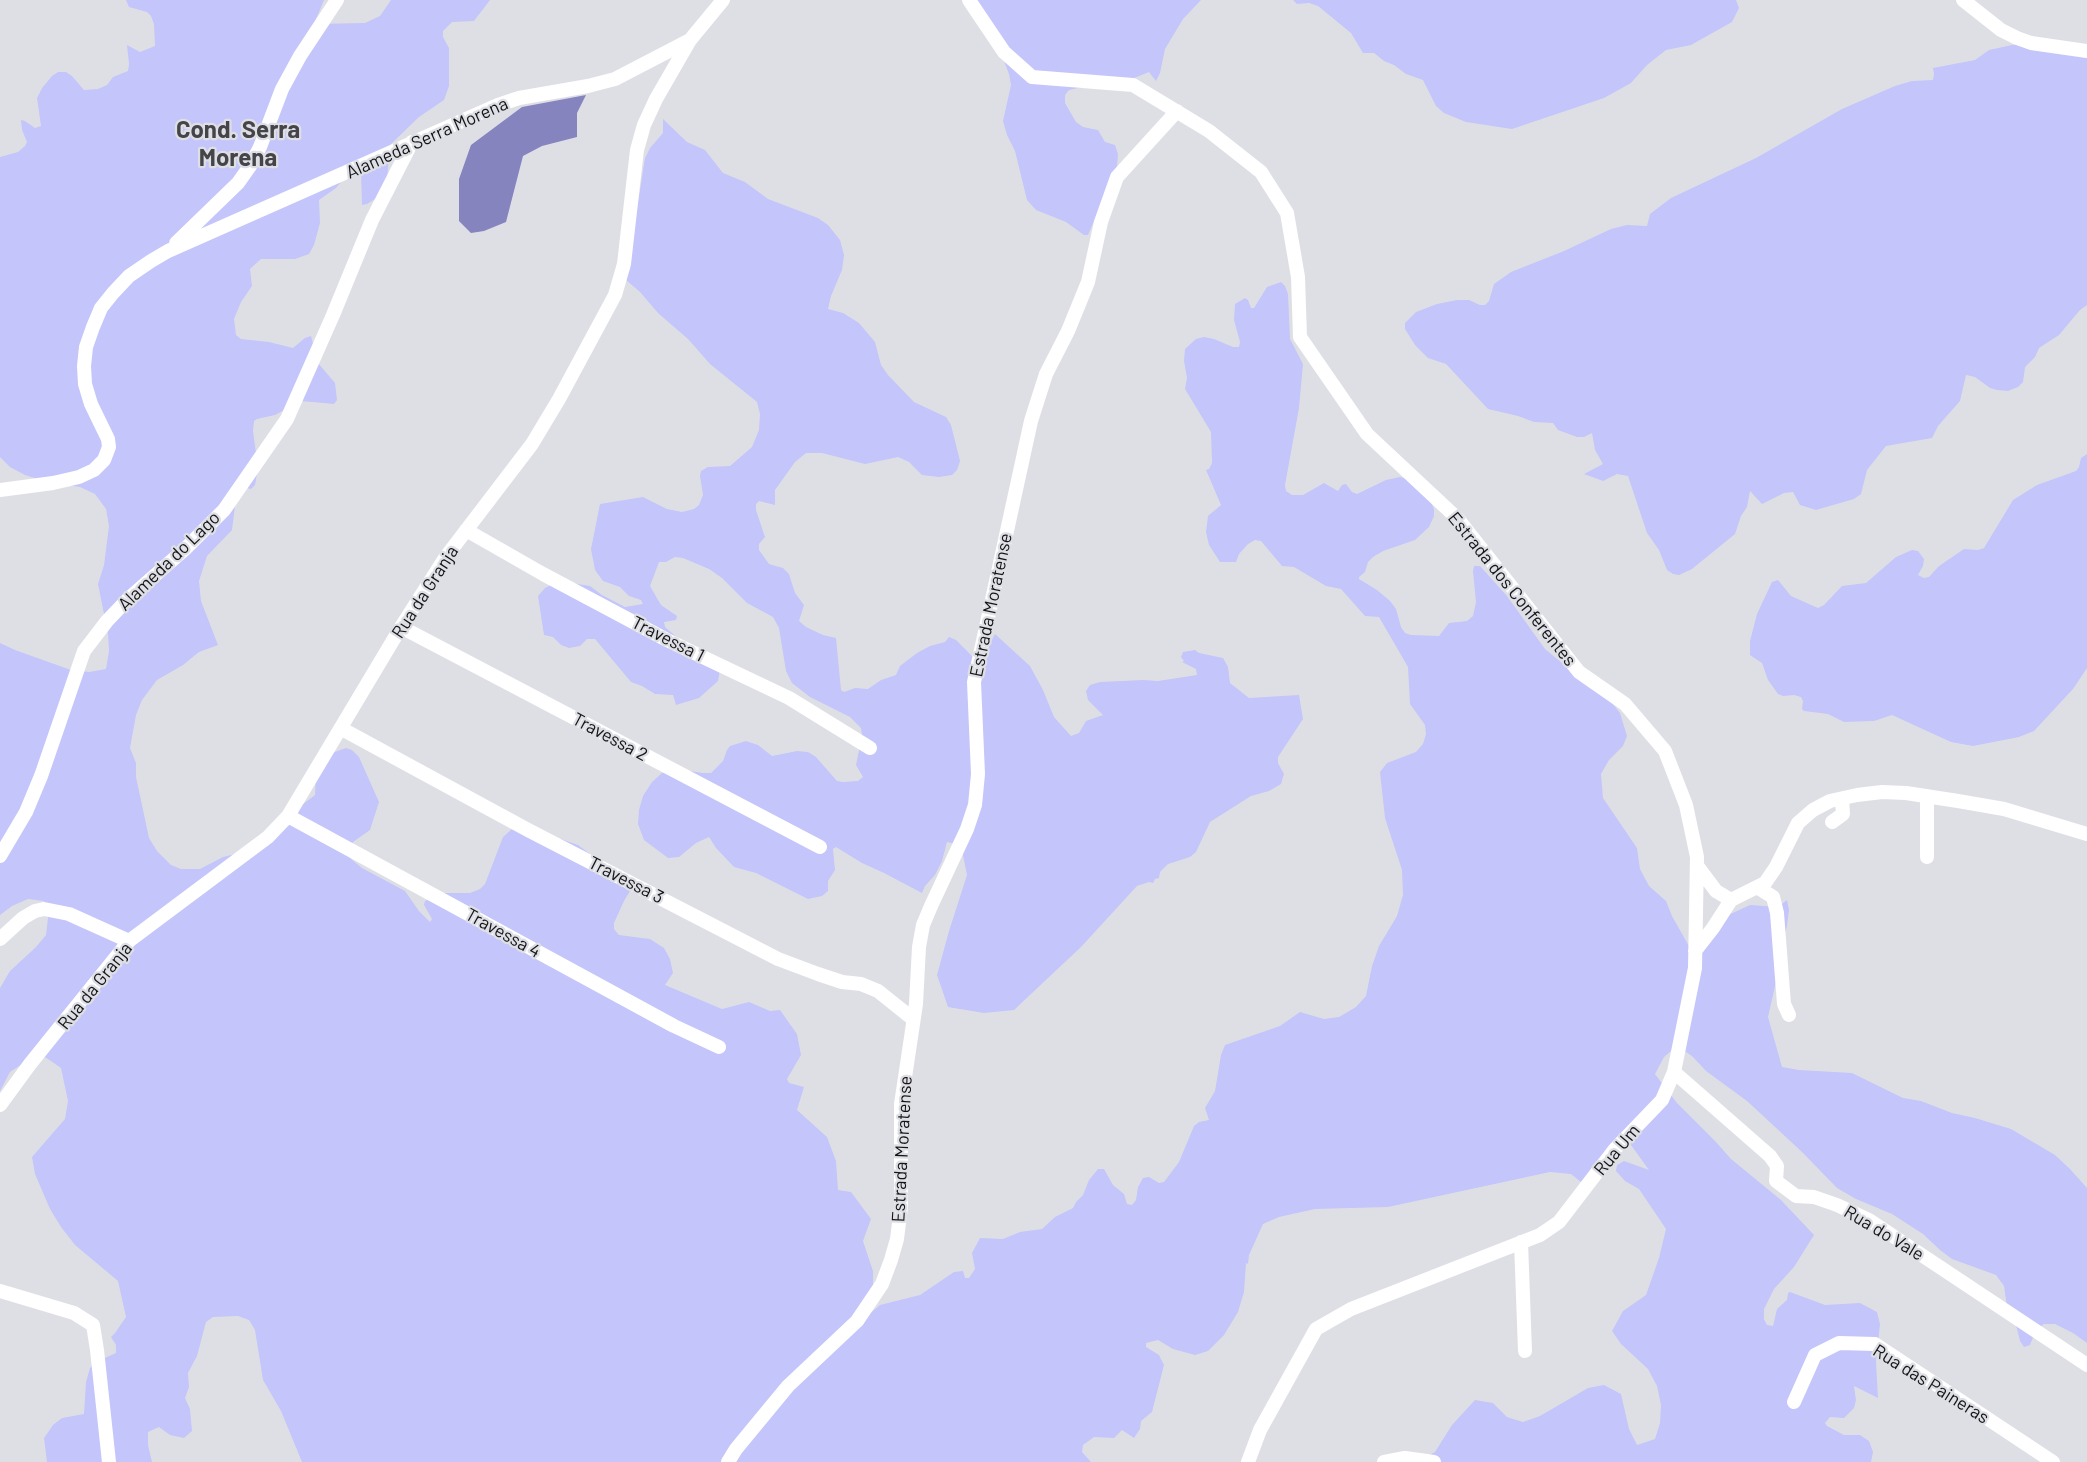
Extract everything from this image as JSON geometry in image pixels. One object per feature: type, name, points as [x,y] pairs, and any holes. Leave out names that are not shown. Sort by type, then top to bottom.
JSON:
[{"type":"street","points":[[0,490],[79,477],[94,470],[104,460],[109,447],[108,439],[91,404],[85,384],[84,366],[86,347],[101,308],[129,276],[168,251],[238,183],[260,147],[282,88],[337,0]]},
{"type":"street","name":"Rua da Granja","points":[[0,1105],[129,941],[268,837],[288,816],[401,627],[446,558],[532,444],[560,399],[615,295],[624,264],[637,150],[644,125],[656,99],[690,40],[723,0]]},
{"type":"street","name":"Estrada dos Conferentes","points":[[969,0],[1004,52],[1032,77],[1133,85],[1209,131],[1261,171],[1287,213],[1298,277],[1300,337],[1367,434],[1458,519],[1579,672],[1625,704],[1665,751],[1686,805],[1698,867],[1695,968]]},
{"type":"street","points":[[1963,0],[2001,30],[2017,38],[2031,43],[2087,51]]},
{"type":"street","name":"Alameda Serra Morena","points":[[168,251],[354,170],[412,142],[519,98],[615,79],[690,40]]},
{"type":"street","name":"Estrada Moratense","points":[[728,1462],[788,1386],[857,1321],[882,1284],[897,1239],[900,1218],[901,1104],[914,1019],[919,947],[923,925],[967,829],[975,805],[978,774],[974,682],[1032,421],[1046,374],[1068,331],[1088,282],[1101,222],[1117,177],[1177,111]]},
{"type":"street","name":"Alameda do Lago","points":[[0,856],[26,812],[41,776],[84,651],[107,621],[224,510],[287,419],[372,220],[412,142]]},
{"type":"street","name":"Travessa 1","points":[[466,530],[667,640],[789,698],[870,748]]},
{"type":"street","name":"Travessa 2","points":[[401,627],[820,847]]},
{"type":"street","name":"Travessa 3","points":[[342,729],[528,830],[778,959],[842,982],[861,984],[878,991],[914,1019]]},
{"type":"street","points":[[1695,951],[1731,900],[1765,883],[1776,867],[1798,823],[1813,810],[1830,801],[1882,792],[1927,796],[2004,809],[2087,834]]},
{"type":"street","points":[[1927,796],[1927,857]]},
{"type":"street","points":[[1832,822],[1843,814],[1842,799]]},
{"type":"street","name":"Travessa 4","points":[[288,816],[674,1026],[719,1047]]},
{"type":"street","points":[[1698,867],[1716,891],[1731,900]]},
{"type":"street","points":[[1757,887],[1773,897],[1777,913],[1784,1004],[1789,1015]]},
{"type":"street","points":[[0,939],[23,918],[44,909],[69,914],[129,941]]},
{"type":"street","name":"Rua Um","points":[[1248,1462],[1260,1430],[1316,1329],[1352,1309],[1540,1235],[1559,1222],[1615,1149],[1662,1100],[1674,1072],[1695,968]]},
{"type":"street","name":"Rua do Vale","points":[[1674,1072],[1770,1155],[1777,1166],[1776,1181],[1796,1196],[1814,1197],[1837,1204],[1869,1220],[2087,1365]]},
{"type":"street","points":[[1521,1242],[1525,1351]]},
{"type":"street","points":[[0,1291],[74,1313],[93,1325],[109,1462]]},
{"type":"street","name":"Rua das Paineras","points":[[1794,1401],[1815,1355],[1839,1344],[1875,1344],[2053,1462]]},
{"type":"street","points":[[1384,1462],[1405,1458],[1434,1462]]},
{"type":"shaded area","points":[[126,0],[324,0],[314,24],[365,23],[380,16],[391,0],[490,0],[474,21],[452,22],[443,31],[443,37],[449,48],[449,86],[444,100],[419,117],[390,145],[386,192],[362,205],[361,171],[350,171],[336,188],[319,200],[320,223],[309,254],[295,259],[261,259],[250,269],[252,286],[241,302],[234,319],[236,335],[241,339],[269,342],[293,348],[311,336],[318,363],[335,383],[337,400],[334,404],[301,401],[275,415],[254,421],[253,431],[258,468],[255,485],[251,489],[241,487],[237,489],[232,530],[207,556],[199,581],[201,601],[218,645],[199,652],[183,665],[157,680],[142,700],[136,715],[130,748],[136,763],[136,777],[149,838],[157,851],[171,865],[181,869],[200,869],[223,857],[268,846],[278,829],[294,811],[315,795],[316,775],[329,754],[346,748],[359,757],[379,802],[370,830],[353,842],[350,851],[351,859],[362,868],[405,891],[430,922],[432,919],[424,905],[425,901],[442,893],[470,893],[480,889],[485,884],[503,837],[513,828],[529,828],[578,845],[633,886],[614,923],[614,929],[619,935],[650,939],[664,948],[670,959],[673,973],[665,985],[722,1009],[749,1002],[770,1011],[780,1010],[797,1034],[801,1055],[787,1079],[789,1083],[804,1087],[797,1110],[827,1137],[836,1161],[838,1190],[851,1192],[871,1219],[863,1241],[873,1271],[873,1286],[847,1333],[880,1305],[920,1295],[954,1272],[963,1271],[965,1278],[969,1278],[975,1269],[972,1253],[980,1238],[1003,1239],[1020,1232],[1042,1229],[1055,1217],[1073,1208],[1098,1169],[1104,1169],[1113,1185],[1124,1194],[1127,1204],[1132,1205],[1136,1200],[1138,1187],[1143,1178],[1149,1177],[1159,1183],[1164,1182],[1179,1162],[1194,1126],[1199,1122],[1209,1120],[1205,1108],[1215,1091],[1225,1045],[1280,1026],[1300,1012],[1324,1019],[1339,1017],[1356,1007],[1366,996],[1379,946],[1397,916],[1403,895],[1402,870],[1385,818],[1380,772],[1387,763],[1416,752],[1423,744],[1426,734],[1425,725],[1410,704],[1408,667],[1379,617],[1365,616],[1341,589],[1326,586],[1294,567],[1282,566],[1261,541],[1255,540],[1248,544],[1239,554],[1236,562],[1220,562],[1209,545],[1206,532],[1208,516],[1221,505],[1206,470],[1212,463],[1211,432],[1185,389],[1187,378],[1184,361],[1185,349],[1196,339],[1204,337],[1239,347],[1240,342],[1234,320],[1235,304],[1245,298],[1251,308],[1254,308],[1267,287],[1281,282],[1288,294],[1290,339],[1303,364],[1299,408],[1285,485],[1286,491],[1292,495],[1303,495],[1324,483],[1338,491],[1342,485],[1346,484],[1352,492],[1357,494],[1386,480],[1400,477],[1411,480],[1429,498],[1434,509],[1434,516],[1429,527],[1415,540],[1383,551],[1373,557],[1368,562],[1365,572],[1359,577],[1390,601],[1396,609],[1405,633],[1439,636],[1449,623],[1467,621],[1473,616],[1476,602],[1473,571],[1474,566],[1480,566],[1507,596],[1545,649],[1562,663],[1587,677],[1605,694],[1620,713],[1627,736],[1623,746],[1609,760],[1601,774],[1603,798],[1637,848],[1640,869],[1649,886],[1666,901],[1690,948],[1724,917],[1750,905],[1778,907],[1787,900],[1789,910],[1787,926],[1776,965],[1778,973],[1768,1017],[1782,1067],[1852,1073],[1903,1098],[1921,1101],[1952,1113],[2011,1129],[2055,1155],[2070,1169],[2087,1188],[2087,1343],[2055,1324],[2044,1324],[2036,1330],[2030,1345],[2024,1347],[2016,1325],[2008,1314],[2004,1286],[1996,1275],[1952,1259],[1923,1234],[1892,1214],[1856,1199],[1837,1188],[1747,1101],[1677,1046],[1664,1057],[1655,1074],[1677,1103],[1731,1159],[1781,1200],[1814,1235],[1794,1267],[1774,1289],[1764,1309],[1764,1319],[1767,1325],[1773,1326],[1777,1309],[1787,1300],[1790,1292],[1825,1305],[1860,1303],[1877,1312],[1880,1324],[1876,1362],[1878,1398],[1854,1386],[1856,1400],[1854,1408],[1844,1418],[1830,1417],[1825,1423],[1844,1435],[1860,1435],[1869,1441],[1873,1452],[1871,1462],[1415,1462],[1435,1452],[1452,1425],[1475,1400],[1493,1403],[1507,1417],[1523,1422],[1540,1416],[1588,1388],[1604,1385],[1621,1394],[1629,1429],[1637,1445],[1655,1439],[1660,1423],[1661,1405],[1657,1386],[1648,1369],[1621,1344],[1612,1331],[1623,1311],[1646,1295],[1666,1229],[1639,1189],[1625,1181],[1616,1171],[1617,1165],[1624,1161],[1649,1170],[1623,1134],[1581,1182],[1571,1174],[1550,1172],[1388,1207],[1315,1209],[1279,1217],[1263,1224],[1249,1255],[1248,1264],[1246,1263],[1244,1292],[1238,1312],[1224,1335],[1208,1351],[1195,1355],[1173,1349],[1158,1340],[1146,1343],[1146,1347],[1159,1355],[1164,1365],[1152,1412],[1141,1421],[1140,1429],[1134,1438],[1122,1430],[1114,1438],[1094,1437],[1083,1445],[1082,1452],[1091,1462],[302,1462],[281,1411],[263,1380],[255,1330],[249,1320],[238,1316],[213,1317],[206,1322],[197,1356],[188,1373],[189,1387],[185,1398],[190,1409],[192,1431],[184,1438],[170,1435],[159,1427],[148,1432],[152,1462],[47,1462],[44,1438],[53,1425],[62,1418],[84,1414],[86,1382],[90,1368],[96,1362],[116,1353],[116,1345],[111,1337],[126,1317],[118,1281],[75,1245],[61,1227],[50,1209],[35,1174],[32,1157],[65,1119],[68,1101],[61,1068],[45,1057],[25,1062],[10,1072],[0,1091],[0,988],[10,971],[46,935],[48,918],[44,901],[28,899],[12,906],[0,915],[0,643],[71,670],[89,672],[106,669],[109,651],[108,634],[98,584],[104,565],[109,526],[106,509],[95,494],[80,487],[44,481],[25,475],[10,467],[0,457],[0,157],[18,152],[25,146],[27,142],[21,120],[35,128],[41,126],[37,98],[52,76],[58,72],[66,72],[84,90],[98,89],[107,85],[113,77],[128,71],[127,45],[140,52],[155,46],[154,24],[151,16],[147,12],[129,7]]},
{"type":"shaded area","points":[[978,0],[1201,0],[1183,19],[1165,49],[1156,81],[1149,72],[1117,85],[1078,88],[1069,90],[1065,95],[1065,103],[1076,122],[1083,127],[1098,130],[1105,142],[1115,145],[1118,154],[1117,167],[1088,235],[1084,235],[1066,222],[1036,210],[1027,200],[1015,151],[1003,121],[1011,85],[1009,74],[997,43],[970,3]]},
{"type":"shaded area","points":[[1293,0],[1736,0],[1739,8],[1732,22],[1691,45],[1666,50],[1647,65],[1631,83],[1604,98],[1512,129],[1466,122],[1444,113],[1436,106],[1423,80],[1406,74],[1374,53],[1363,53],[1351,33],[1318,6],[1309,3],[1297,4]]},
{"type":"shaded area","points":[[2026,42],[2087,53],[2087,305],[2059,335],[2039,348],[2035,357],[2025,367],[2023,382],[2018,387],[2008,391],[1997,390],[1990,388],[1975,377],[1966,375],[1960,401],[1938,426],[1932,438],[1886,446],[1867,470],[1861,494],[1854,499],[1816,510],[1800,505],[1793,492],[1784,493],[1762,504],[1750,491],[1747,507],[1741,516],[1735,534],[1692,569],[1679,575],[1673,574],[1667,570],[1659,550],[1647,533],[1628,476],[1617,474],[1603,481],[1584,474],[1603,464],[1595,450],[1592,433],[1584,437],[1577,437],[1558,430],[1553,423],[1534,422],[1488,409],[1446,364],[1428,358],[1415,345],[1405,329],[1405,323],[1416,312],[1437,304],[1469,300],[1485,305],[1489,301],[1494,284],[1511,272],[1611,229],[1627,225],[1647,226],[1650,214],[1671,198],[1756,158],[1842,109],[1895,86],[1912,81],[1933,80],[1933,68],[1975,60],[1989,50]]},
{"type":"shaded area","points":[[586,95],[577,113],[577,137],[542,146],[523,156],[506,222],[484,231],[471,233],[459,221],[459,179],[471,145],[522,107]]},
{"type":"shaded area","points":[[663,119],[687,142],[705,150],[723,173],[745,182],[768,199],[818,218],[828,225],[840,240],[844,255],[842,270],[828,309],[843,313],[859,323],[875,342],[881,365],[888,375],[914,402],[946,417],[951,425],[960,461],[957,470],[952,475],[939,477],[922,475],[909,462],[898,457],[865,464],[822,453],[806,453],[795,462],[775,490],[775,505],[759,501],[756,504],[765,537],[759,544],[759,550],[769,564],[783,568],[789,574],[795,593],[804,605],[799,621],[823,635],[836,638],[841,690],[844,692],[855,688],[868,689],[881,680],[896,675],[900,666],[917,653],[945,642],[949,637],[956,640],[972,656],[977,657],[988,647],[995,634],[1030,666],[1054,717],[1071,736],[1079,733],[1086,721],[1103,715],[1088,700],[1086,691],[1090,685],[1100,682],[1158,681],[1197,675],[1196,669],[1182,662],[1184,661],[1181,657],[1183,652],[1195,650],[1223,658],[1228,667],[1230,683],[1249,698],[1299,695],[1303,719],[1278,757],[1278,763],[1284,774],[1281,784],[1269,791],[1251,796],[1210,822],[1196,852],[1190,857],[1168,864],[1153,883],[1137,886],[1081,947],[1014,1010],[984,1013],[948,1007],[937,975],[967,875],[961,845],[947,842],[942,861],[922,893],[862,863],[836,847],[833,849],[835,870],[828,881],[828,891],[822,896],[808,899],[756,873],[734,867],[709,837],[696,843],[679,857],[668,858],[644,840],[638,824],[639,810],[643,796],[652,782],[662,773],[676,769],[711,773],[723,761],[730,746],[746,741],[758,745],[772,756],[797,751],[808,752],[816,757],[837,781],[858,781],[863,777],[856,765],[862,735],[861,728],[850,717],[810,697],[792,683],[786,671],[779,628],[773,617],[747,603],[722,578],[709,569],[683,558],[675,557],[666,562],[659,562],[650,586],[661,605],[677,616],[676,620],[664,622],[665,627],[720,670],[718,681],[699,698],[676,705],[673,695],[655,694],[631,682],[595,639],[587,639],[580,646],[569,648],[561,645],[553,637],[544,635],[538,596],[545,588],[559,581],[590,586],[625,607],[643,604],[641,600],[629,596],[620,587],[603,581],[595,570],[591,549],[600,504],[643,497],[667,509],[682,512],[694,509],[699,505],[703,495],[701,471],[708,467],[730,466],[752,447],[759,430],[760,414],[757,402],[710,364],[688,339],[658,313],[626,280],[645,158],[663,133]]},
{"type":"shaded area","points":[[2087,454],[2087,668],[2073,689],[2034,731],[2019,737],[1973,746],[1951,742],[1892,715],[1874,721],[1844,722],[1828,714],[1804,711],[1801,697],[1778,694],[1768,680],[1762,663],[1750,655],[1750,641],[1757,614],[1772,582],[1778,580],[1791,596],[1818,608],[1824,605],[1842,586],[1866,583],[1896,557],[1912,550],[1918,551],[1924,559],[1918,575],[1924,578],[1929,577],[1939,566],[1964,549],[1984,548],[2013,500],[2037,485],[2076,471],[2081,458]]},
{"type":"district","name":"Cond. Serra Morena","points":[[238,144]]}]
